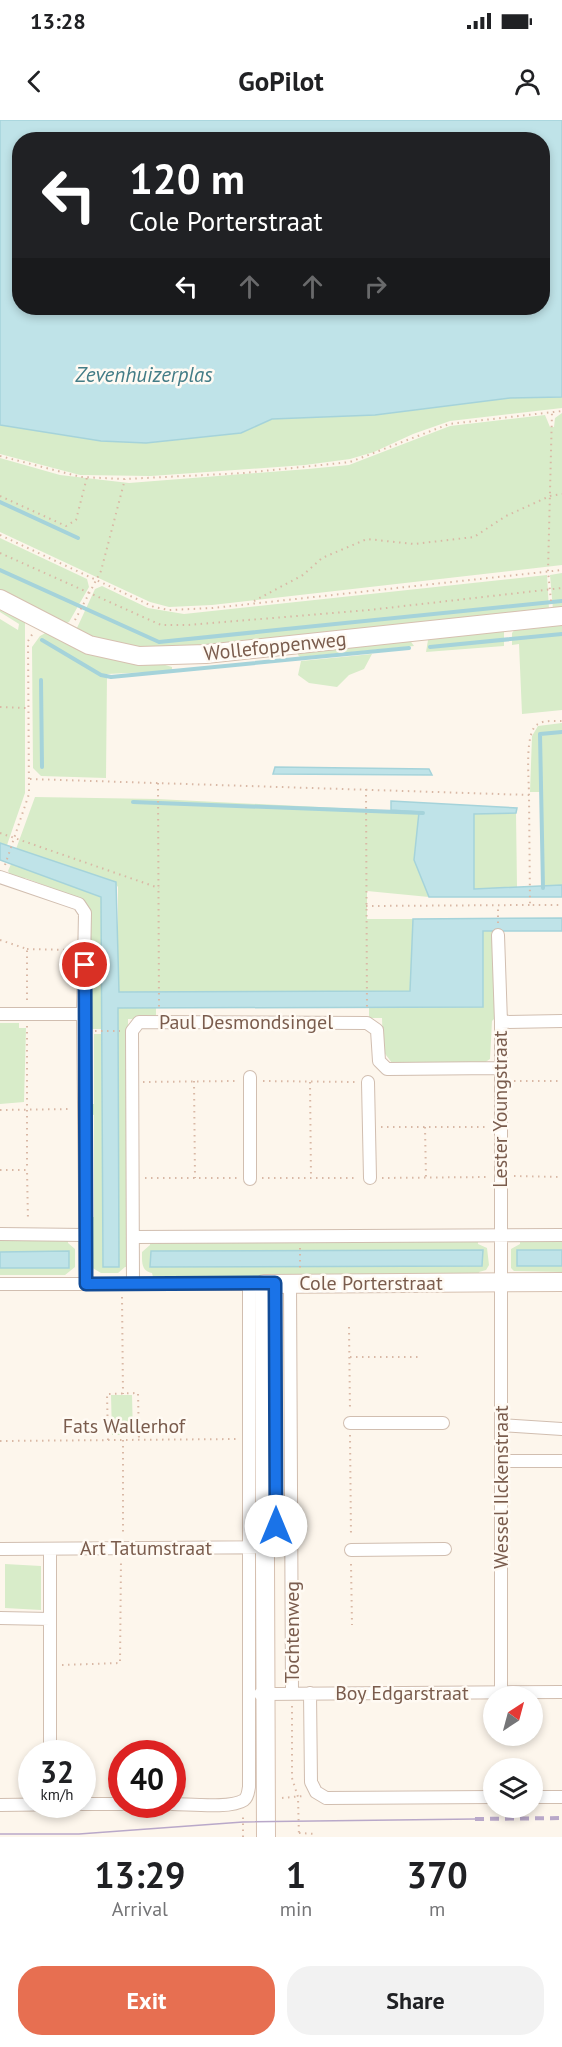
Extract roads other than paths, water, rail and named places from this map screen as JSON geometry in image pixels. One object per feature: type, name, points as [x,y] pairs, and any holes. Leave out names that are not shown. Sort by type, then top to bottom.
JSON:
[{"type":"street","name":"Wollefoppenweg","points":[[0,599],[89,645],[113,652],[172,657],[562,616]]},
{"type":"street","points":[[0,877],[79,904],[85,913],[83,1014],[86,1284]]},
{"type":"street","name":"Lester Youngstraat","points":[[498,935],[501,1022],[499,1074],[501,1282]]},
{"type":"street","points":[[0,1014],[83,1014]]},
{"type":"street","name":"Paul Desmondsingel","points":[[128,1284],[133,1237],[132,1031],[139,1022],[367,1023],[377,1030],[379,1061],[387,1069],[499,1074]]},
{"type":"street","points":[[501,1022],[562,1022]]},
{"type":"street","points":[[250,1077],[250,1179]]},
{"type":"street","points":[[368,1082],[370,1178]]},
{"type":"street","points":[[0,1234],[85,1235]]},
{"type":"street","points":[[133,1237],[562,1236]]},
{"type":"street","points":[[266,1837],[271,1694],[275,1281]]},
{"type":"street","name":"Cole Porterstraat","points":[[0,1284],[275,1281],[562,1282]]},
{"type":"street","name":"Tochtenweg","points":[[271,1547],[249,1439],[275,1281]]},
{"type":"street","name":"Tochtenweg","points":[[186,1804],[233,1804],[248,1796],[271,1694],[275,1281]]},
{"type":"street","name":"Wessel Ilckenstraat","points":[[501,1282],[501,1686]]},
{"type":"street","points":[[350,1423],[443,1423]]},
{"type":"street","points":[[502,1425],[562,1429]]},
{"type":"street","points":[[501,1461],[562,1461]]},
{"type":"street","name":"Art Tatumstraat","points":[[0,1549],[271,1547]]},
{"type":"street","points":[[50,1549],[50,1740]]},
{"type":"street","points":[[351,1550],[445,1549]]},
{"type":"street","points":[[0,1618],[50,1619]]},
{"type":"street","name":"Boy Edgarstraat","points":[[543,1692],[562,1692]]},
{"type":"street","points":[[310,1693],[311,1782],[316,1792],[326,1798],[483,1797]]},
{"type":"street","name":"Boy Edgarstraat","points":[[271,1694],[483,1693]]},
{"type":"street","points":[[271,1694],[277,1837]]},
{"type":"street","points":[[543,1797],[562,1797]]},
{"type":"street","points":[[0,1805],[18,1805]]},
{"type":"water","name":"Zevenhuizerplas","points":[[0,120],[562,120],[562,397],[510,398],[375,415],[272,419],[241,433],[146,443],[101,441],[0,425]]},
{"type":"water","points":[[275,767],[429,769],[432,775],[273,774]]},
{"type":"water","points":[[391,801],[517,808],[516,813],[474,814],[474,889],[562,885],[562,897],[429,897],[414,860],[419,812],[391,810]]},
{"type":"water","points":[[0,843],[116,882],[119,992],[410,991],[413,919],[562,918],[562,931],[483,931],[483,1007],[118,1008],[119,1267],[103,1267],[101,897],[0,860]]},
{"type":"water","points":[[483,1250],[482,1266],[150,1267],[151,1251]]},
{"type":"water","points":[[517,1250],[562,1250],[562,1266],[517,1266]]},
{"type":"water","points":[[69,1251],[69,1268],[0,1268],[0,1252]]},
{"type":"waterway","points":[[0,502],[78,538]]},
{"type":"waterway","points":[[0,570],[159,642],[562,601]]},
{"type":"waterway","points":[[430,647],[562,634]]},
{"type":"waterway","points":[[42,640],[101,675],[111,677],[409,648]]},
{"type":"waterway","points":[[41,680],[42,767]]},
{"type":"waterway","points":[[543,888],[540,734],[562,732]]},
{"type":"waterway","points":[[133,802],[423,813]]},
{"type":"tram line","points":[[0,1834],[79,1834],[243,1822],[475,1819]]},
{"type":"railway","points":[[475,1819],[562,1818]]}]
